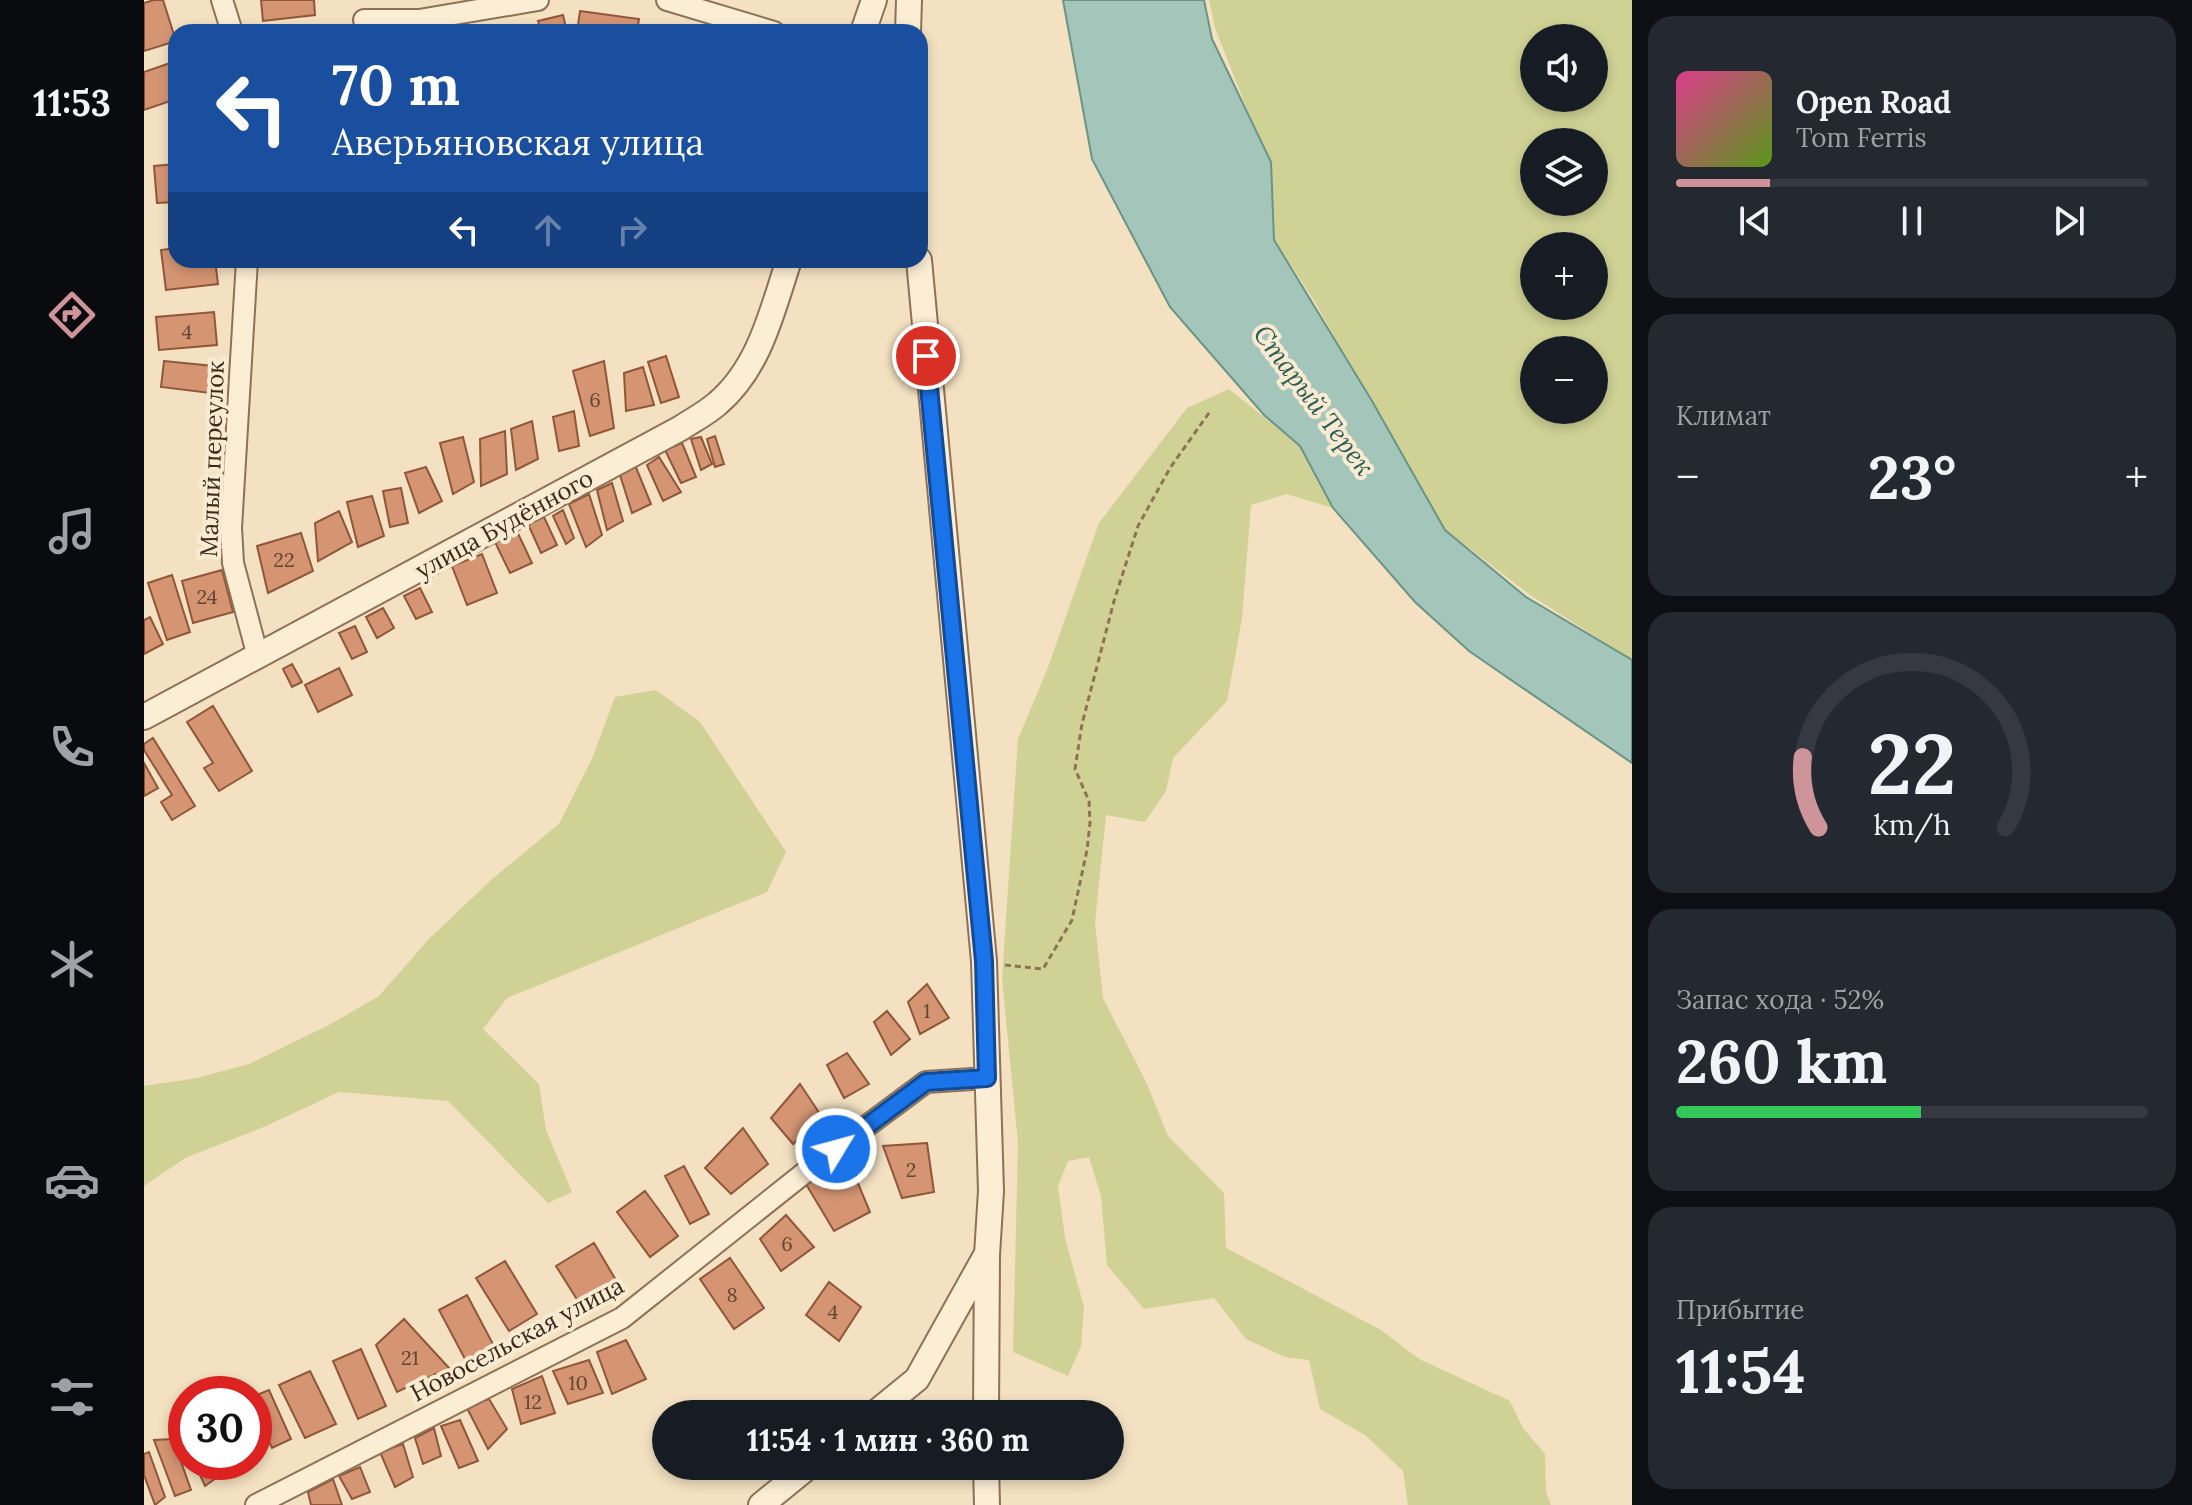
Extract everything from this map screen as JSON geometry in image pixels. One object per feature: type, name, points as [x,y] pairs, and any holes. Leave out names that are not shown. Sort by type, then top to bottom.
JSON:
[{"type":"street","points":[[222,0],[230,24]]},
{"type":"street","points":[[364,20],[419,20],[538,0]]},
{"type":"street","points":[[667,0],[747,24]]},
{"type":"street","points":[[866,24],[874,0]]},
{"type":"street","points":[[908,24],[909,0]]},
{"type":"street","name":"Малый переулок","points":[[247,268],[231,528],[233,563],[258,657]]},
{"type":"street","name":"улица Будённого","points":[[144,717],[681,428],[718,403],[747,372],[764,337],[786,268]]},
{"type":"street","points":[[920,268],[984,961],[991,1191],[987,1255],[986,1400]]},
{"type":"street","name":"Новосельская улица","points":[[256,1505],[622,1318],[813,1166],[926,1082],[987,1078]]},
{"type":"street","points":[[891,1400],[917,1379],[987,1255]]},
{"type":"street","points":[[761,1505],[792,1480]]},
{"type":"street","points":[[986,1480],[987,1505]]},
{"type":"path","points":[[984,961],[1023,969],[1043,969],[1072,920],[1090,823],[1089,801],[1075,769],[1082,724],[1114,601],[1138,526],[1170,468],[1211,410]]},
{"type":"green space","points":[[1209,0],[1632,0],[1632,660],[1530,595],[1438,524],[1315,302],[1275,241],[1269,165],[1215,28]]},
{"type":"green space","points":[[1229,389],[1300,446],[1333,508],[1286,494],[1251,505],[1242,618],[1227,701],[1173,758],[1166,791],[1145,822],[1106,815],[1095,923],[1103,998],[1147,1084],[1168,1136],[1224,1193],[1226,1248],[1381,1330],[1419,1359],[1510,1401],[1523,1428],[1545,1454],[1546,1492],[1551,1505],[1408,1505],[1403,1471],[1365,1435],[1320,1409],[1309,1360],[1285,1357],[1246,1339],[1214,1298],[1144,1309],[1107,1265],[1101,1196],[1089,1157],[1068,1161],[1058,1186],[1065,1238],[1084,1307],[1081,1346],[1068,1376],[1013,1352],[1018,1143],[1002,978],[1018,739],[1047,670],[1099,523],[1187,408]]},
{"type":"green space","points":[[656,690],[700,722],[786,852],[767,892],[507,998],[483,1029],[539,1084],[546,1130],[572,1192],[548,1203],[448,1101],[339,1092],[266,1126],[185,1158],[144,1186],[144,1086],[197,1078],[249,1064],[329,1025],[379,996],[428,940],[491,880],[559,824],[592,759],[615,697]]},
{"type":"water","name":"Старый Терек","points":[[1063,0],[1204,0],[1212,39],[1271,162],[1274,240],[1372,401],[1445,530],[1526,597],[1632,660],[1632,763],[1469,651],[1415,602],[1333,508],[1300,446],[1264,415],[1170,307],[1092,159]]},
{"type":"building","points":[[163,0],[171,24],[168,24],[168,44],[144,51],[144,3]]},
{"type":"building","points":[[261,0],[314,0],[315,15],[263,21]]},
{"type":"building","points":[[580,11],[639,19],[638,24],[578,24]]},
{"type":"building","points":[[563,15],[565,24],[539,24],[538,21]]},
{"type":"building","points":[[168,64],[168,102],[144,110],[144,72]]},
{"type":"building","points":[[168,165],[168,202],[157,203],[154,166]]},
{"type":"building","points":[[168,249],[168,268],[216,268],[218,284],[166,290],[161,250]]},
{"type":"building","points":[[214,312],[217,345],[159,350],[156,317]]},
{"type":"building","points":[[666,356],[679,397],[661,403],[648,362]]},
{"type":"building","points":[[164,361],[213,366],[210,393],[161,387]]},
{"type":"building","points":[[604,361],[614,428],[590,436],[573,371]]},
{"type":"building","points":[[643,367],[654,405],[626,411],[624,373]]},
{"type":"building","points":[[574,411],[579,446],[559,451],[553,417]]},
{"type":"building","points":[[532,421],[538,459],[516,470],[511,429]]},
{"type":"building","points":[[505,431],[507,474],[481,486],[480,439]]},
{"type":"building","points":[[715,436],[724,464],[715,467],[707,439]]},
{"type":"building","points":[[463,437],[474,482],[453,494],[440,443]]},
{"type":"building","points":[[701,437],[712,464],[701,470],[691,439]]},
{"type":"building","points":[[682,443],[696,477],[681,483],[665,450]]},
{"type":"building","points":[[659,457],[681,492],[663,501],[647,465]]},
{"type":"building","points":[[635,465],[651,504],[632,513],[620,475]]},
{"type":"building","points":[[426,467],[442,501],[419,513],[405,473]]},
{"type":"building","points":[[612,483],[623,521],[607,530],[597,490]]},
{"type":"building","points":[[401,488],[408,523],[390,527],[383,491]]},
{"type":"building","points":[[589,494],[602,535],[586,547],[569,504]]},
{"type":"building","points":[[372,496],[384,536],[358,547],[347,502]]},
{"type":"building","points":[[563,510],[574,538],[566,544],[553,516]]},
{"type":"building","points":[[339,511],[352,542],[318,561],[315,523]]},
{"type":"building","points":[[544,517],[557,545],[541,553],[528,524]]},
{"type":"building","points":[[514,525],[532,563],[510,573],[492,536]]},
{"type":"building","points":[[301,533],[313,571],[268,593],[257,546]]},
{"type":"building","points":[[482,554],[497,593],[467,605],[452,566]]},
{"type":"building","points":[[222,570],[233,612],[193,623],[182,581]]},
{"type":"building","points":[[172,575],[190,632],[167,640],[148,583]]},
{"type":"building","points":[[420,588],[432,612],[416,619],[404,596]]},
{"type":"building","points":[[383,608],[394,628],[377,638],[366,617]]},
{"type":"building","points":[[150,617],[163,644],[144,654],[144,620]]},
{"type":"building","points":[[355,626],[367,652],[352,659],[339,633]]},
{"type":"building","points":[[292,664],[302,682],[292,687],[283,669]]},
{"type":"building","points":[[339,668],[352,695],[318,712],[305,685]]},
{"type":"building","points":[[213,706],[252,771],[219,791],[204,768],[213,763],[187,722]]},
{"type":"building","points":[[153,738],[195,806],[172,820],[161,802],[172,795],[144,750],[144,744]]},
{"type":"building","points":[[144,763],[158,788],[144,796]]},
{"type":"building","points":[[927,984],[949,1018],[920,1034],[908,1002]]},
{"type":"building","points":[[887,1011],[910,1039],[891,1055],[874,1022]]},
{"type":"building","points":[[847,1053],[869,1084],[844,1098],[827,1065]]},
{"type":"building","points":[[800,1084],[822,1117],[793,1144],[771,1118]]},
{"type":"building","points":[[743,1128],[768,1164],[731,1194],[705,1168]]},
{"type":"building","points":[[927,1143],[934,1192],[902,1198],[883,1146]]},
{"type":"building","points":[[847,1157],[870,1212],[834,1231],[806,1184]]},
{"type":"building","points":[[684,1166],[709,1214],[690,1224],[665,1176]]},
{"type":"building","points":[[645,1191],[678,1236],[650,1257],[617,1212]]},
{"type":"building","points":[[786,1215],[814,1247],[781,1271],[760,1239]]},
{"type":"building","points":[[594,1243],[620,1287],[583,1309],[556,1266]]},
{"type":"building","points":[[730,1258],[764,1308],[734,1329],[700,1279]]},
{"type":"building","points":[[505,1261],[537,1314],[509,1331],[476,1278]]},
{"type":"building","points":[[829,1282],[861,1307],[839,1341],[806,1315]]},
{"type":"building","points":[[467,1295],[494,1346],[466,1361],[439,1310]]},
{"type":"building","points":[[404,1319],[449,1368],[397,1392],[376,1345]]},
{"type":"building","points":[[626,1340],[646,1379],[612,1394],[597,1352]]},
{"type":"building","points":[[361,1349],[386,1406],[358,1419],[333,1361]]},
{"type":"building","points":[[589,1360],[603,1393],[568,1404],[553,1371]]},
{"type":"building","points":[[310,1371],[336,1424],[305,1438],[279,1385]]},
{"type":"building","points":[[542,1376],[555,1413],[521,1424],[512,1389]]},
{"type":"building","points":[[272,1397],[291,1439],[272,1448]]},
{"type":"building","points":[[489,1399],[507,1429],[488,1449],[466,1406]]},
{"type":"building","points":[[460,1420],[478,1461],[459,1468],[441,1426]]},
{"type":"building","points":[[434,1428],[441,1456],[423,1464],[415,1438]]},
{"type":"building","points":[[168,1439],[168,1477],[154,1440]]},
{"type":"building","points":[[403,1444],[413,1477],[395,1487],[380,1452]]},
{"type":"building","points":[[149,1452],[165,1497],[155,1505],[144,1475],[144,1454]]},
{"type":"building","points":[[360,1467],[370,1492],[352,1499],[339,1476]]},
{"type":"building","points":[[333,1479],[342,1505],[311,1505],[308,1492]]},
{"type":"building","points":[[169,1480],[187,1480],[191,1490],[175,1496]]},
{"type":"route","points":[[836,1149],[926,1082],[987,1078],[984,961],[926,356]]}]
